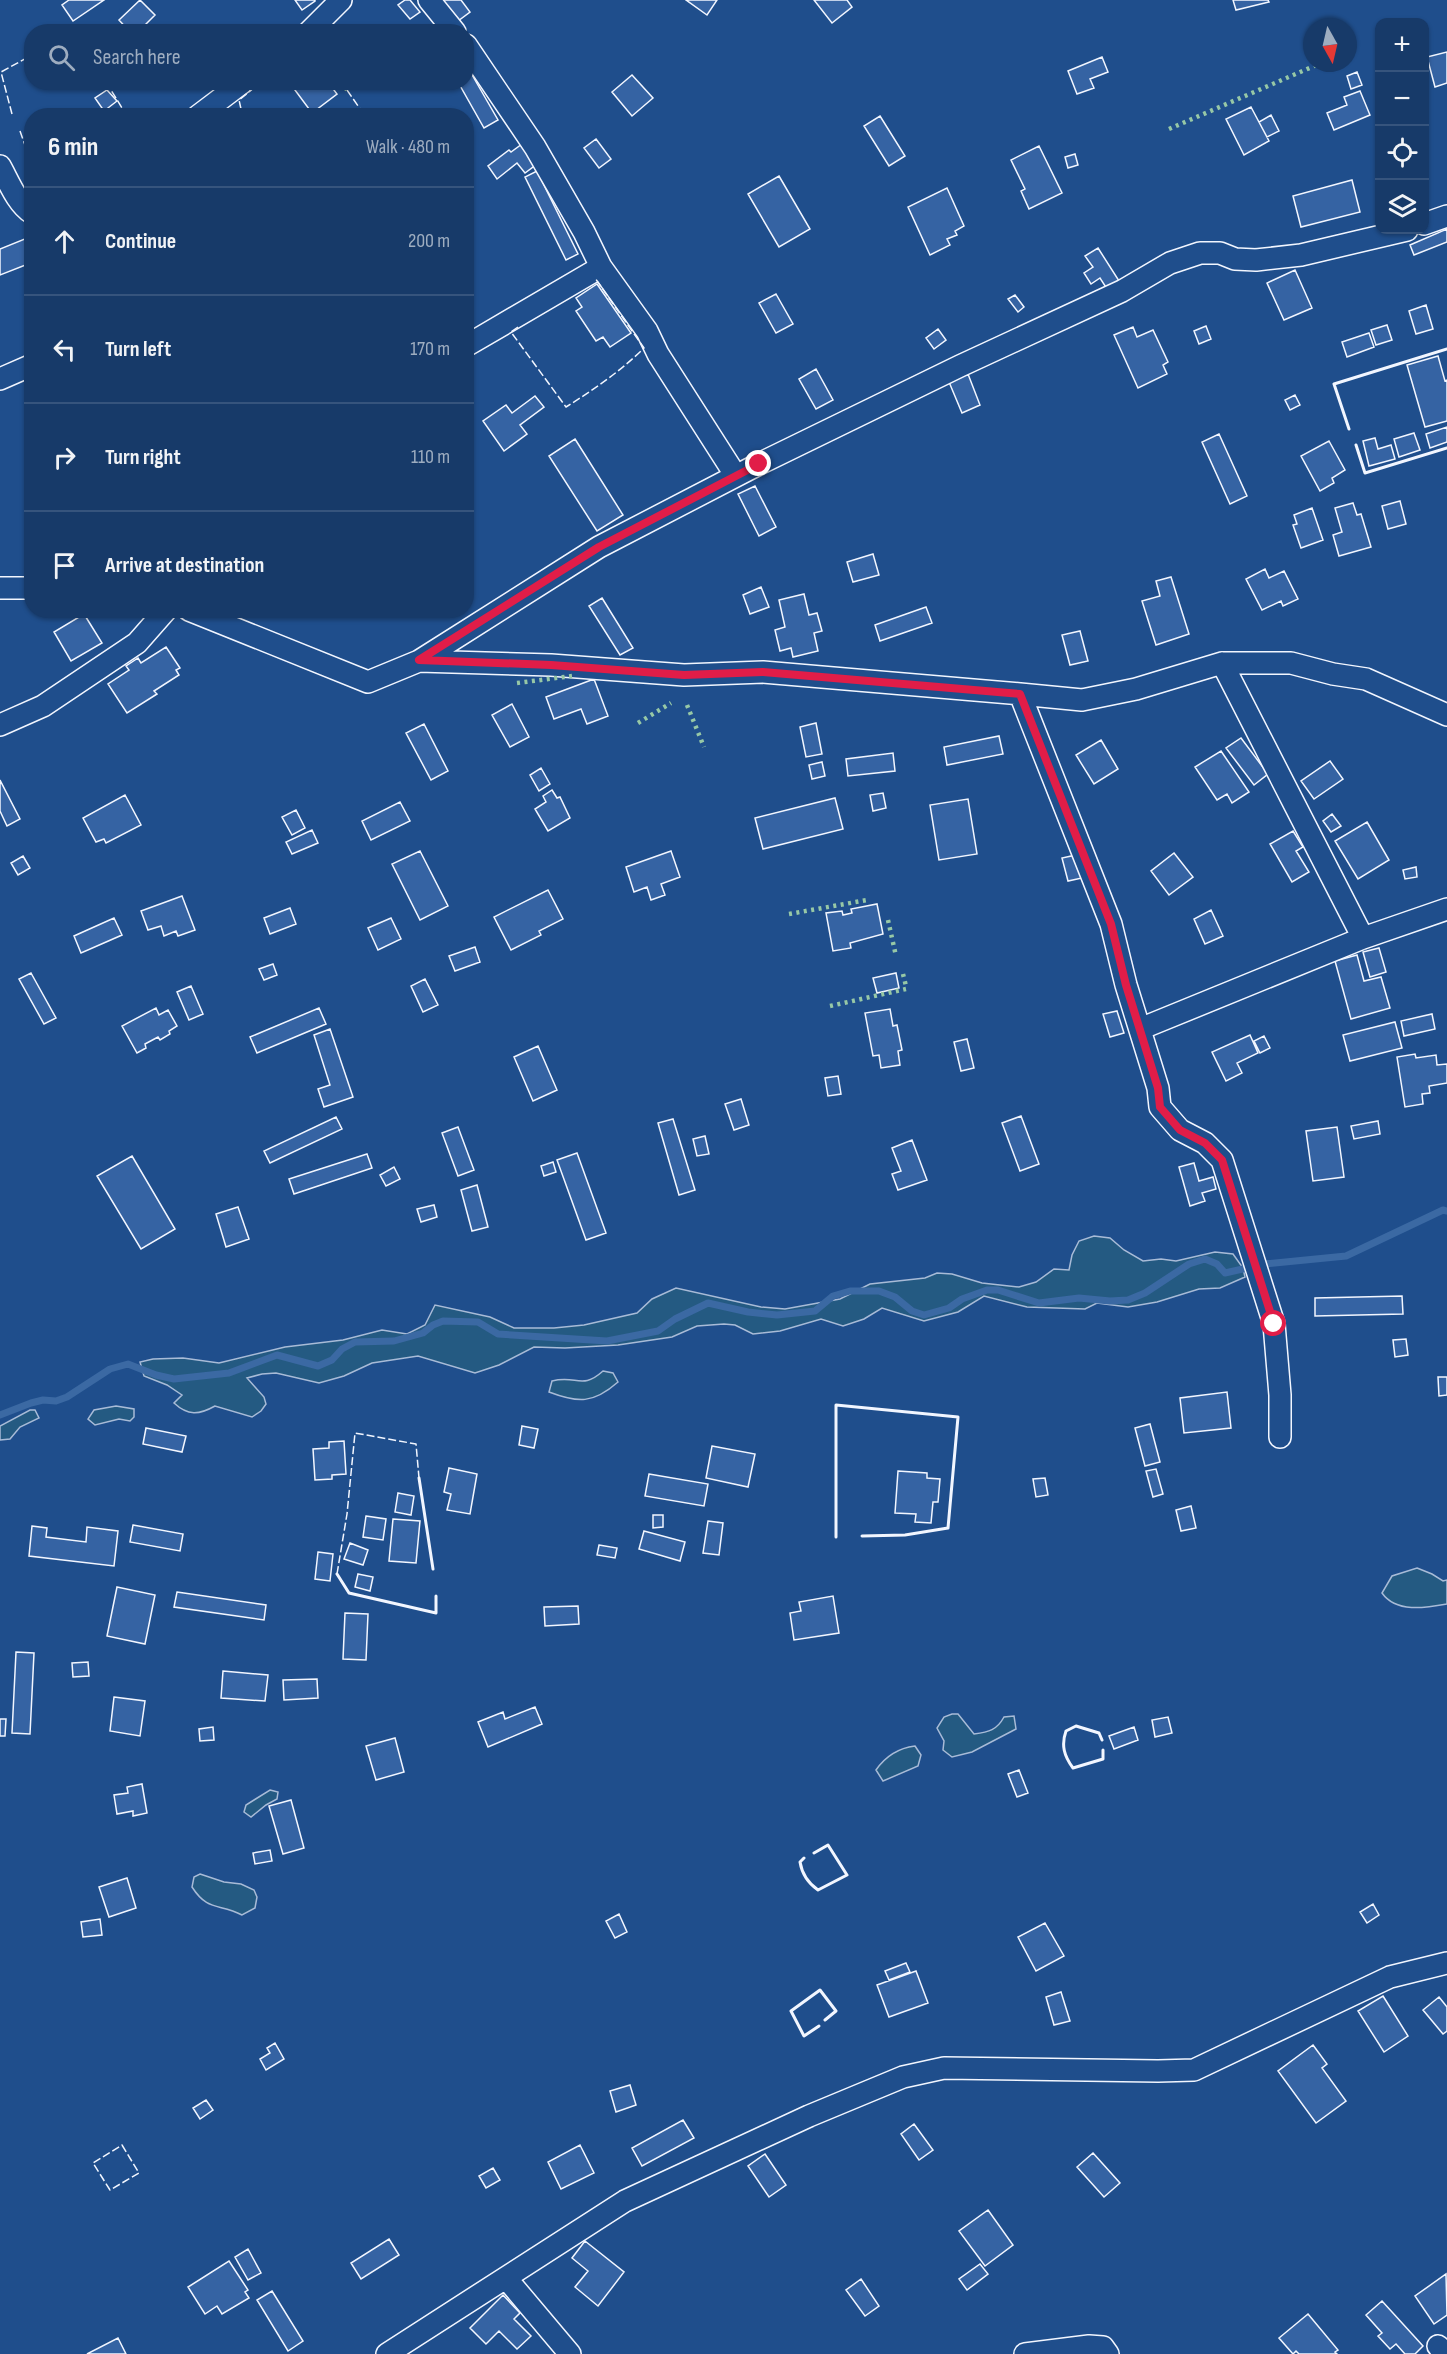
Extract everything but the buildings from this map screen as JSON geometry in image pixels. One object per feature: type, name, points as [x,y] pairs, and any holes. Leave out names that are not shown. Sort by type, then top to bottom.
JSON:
[{"type":"street","points":[[317,24],[341,0]]},
{"type":"street","points":[[429,0],[448,24]]},
{"type":"street","points":[[474,57],[535,147],[584,232],[601,267],[647,331],[658,354],[736,476]]},
{"type":"street","points":[[209,108],[232,90]]},
{"type":"street","points":[[0,166],[24,205]]},
{"type":"street","points":[[1429,223],[1447,216]]},
{"type":"street","points":[[209,618],[368,682],[419,660],[599,547],[736,476],[960,366],[1122,291],[1170,263],[1200,253],[1220,253],[1235,259],[1256,260],[1301,255],[1390,234]]},
{"type":"street","points":[[474,341],[601,267]]},
{"type":"street","points":[[0,379],[24,368]]},
{"type":"street","points":[[0,588],[24,588]]},
{"type":"street","points":[[0,725],[43,706],[137,643],[159,618]]},
{"type":"street","points":[[419,660],[551,665],[684,675],[763,672],[1082,700],[1136,689],[1222,663],[1291,663],[1333,674],[1366,679],[1447,715]]},
{"type":"street","points":[[1222,663],[1363,938]]},
{"type":"street","points":[[1020,694],[1111,924],[1126,985],[1158,1088],[1160,1107],[1180,1130],[1205,1143],[1222,1160],[1245,1239],[1274,1324],[1280,1395],[1280,1437]]},
{"type":"street","points":[[1140,1029],[1363,938],[1447,909]]},
{"type":"street","points":[[387,2354],[625,2201],[809,2116],[903,2077],[944,2068],[1194,2070],[1390,1977],[1447,1963]]},
{"type":"street","points":[[506,2278],[570,2354]]},
{"type":"street","points":[[1025,2354],[1089,2346],[1103,2347],[1108,2354]]},
{"type":"shaded area","points":[[1094,1236],[1110,1238],[1124,1250],[1143,1261],[1161,1259],[1176,1261],[1215,1252],[1233,1254],[1243,1268],[1245,1277],[1220,1288],[1199,1289],[1157,1302],[1128,1307],[1097,1303],[1085,1309],[1027,1307],[984,1296],[958,1312],[924,1321],[882,1308],[864,1319],[843,1326],[821,1319],[780,1331],[753,1334],[735,1325],[697,1326],[672,1337],[618,1345],[534,1347],[499,1365],[475,1373],[418,1356],[372,1363],[344,1376],[319,1383],[276,1373],[262,1374],[247,1378],[264,1397],[266,1404],[252,1417],[215,1406],[194,1413],[184,1410],[174,1403],[182,1395],[167,1385],[144,1376],[140,1362],[183,1358],[219,1363],[285,1347],[343,1340],[382,1330],[407,1334],[425,1325],[435,1305],[490,1317],[514,1328],[554,1328],[584,1325],[637,1313],[652,1299],[676,1288],[761,1307],[785,1309],[840,1299],[870,1284],[925,1278],[937,1273],[952,1274],[982,1283],[1019,1287],[1036,1282],[1054,1269],[1069,1270],[1072,1255],[1079,1241]]},
{"type":"shaded area","points":[[603,1371],[613,1373],[618,1382],[593,1398],[568,1398],[549,1392],[552,1381],[590,1380]]},
{"type":"shaded area","points":[[116,1406],[134,1409],[134,1417],[130,1421],[119,1419],[95,1425],[88,1419],[94,1410]]},
{"type":"shaded area","points":[[30,1410],[35,1410],[39,1418],[20,1427],[10,1439],[0,1440],[0,1426]]},
{"type":"shaded area","points":[[1417,1568],[1443,1581],[1447,1580],[1447,1604],[1420,1608],[1403,1606],[1395,1604],[1382,1593],[1392,1576]]},
{"type":"shaded area","points":[[958,1714],[974,1734],[992,1730],[1004,1717],[1014,1716],[1016,1729],[972,1752],[952,1757],[943,1750],[944,1741],[937,1728],[944,1717]]},
{"type":"shaded area","points":[[915,1746],[921,1755],[918,1766],[883,1781],[876,1770],[880,1765],[898,1751]]},
{"type":"shaded area","points":[[270,1790],[278,1792],[277,1799],[251,1817],[244,1812],[246,1805]]},
{"type":"shaded area","points":[[200,1874],[224,1882],[241,1884],[254,1890],[257,1897],[255,1908],[242,1915],[209,1904],[192,1887],[194,1877]]},
{"type":"waterway","points":[[0,1415],[31,1403],[43,1400],[56,1401],[67,1397],[110,1369],[128,1364],[174,1379],[229,1373],[277,1355],[318,1366],[332,1360],[342,1349],[355,1342],[394,1341],[423,1333],[443,1321],[478,1322],[498,1334],[607,1341],[658,1331],[675,1319],[708,1303],[748,1312],[777,1315],[815,1311],[833,1296],[850,1291],[879,1291],[895,1297],[912,1311],[924,1315],[949,1308],[962,1299],[987,1290],[998,1290],[1039,1303],[1079,1298],[1128,1300],[1145,1293],[1189,1264],[1205,1259],[1217,1264],[1225,1273],[1265,1264],[1346,1256],[1443,1210],[1447,1211]]},
{"type":"hedge","points":[[1169,129],[1303,71]]},
{"type":"hedge","points":[[517,683],[572,676]]},
{"type":"hedge","points":[[638,723],[671,703]]},
{"type":"hedge","points":[[687,705],[704,747]]},
{"type":"hedge","points":[[789,914],[867,900]]},
{"type":"hedge","points":[[888,920],[896,956]]},
{"type":"hedge","points":[[903,974],[906,986]]},
{"type":"hedge","points":[[830,1006],[906,989]]},
{"type":"fence","points":[[12,114],[1,72],[24,59]]},
{"type":"fence","points":[[111,90],[122,108]]},
{"type":"fence","points":[[241,108],[239,100],[251,90]]},
{"type":"fence","points":[[347,90],[359,108]]},
{"type":"fence","points":[[20,131],[24,142]]},
{"type":"fence","points":[[518,327],[511,332],[566,407],[626,365],[644,348],[595,278]]},
{"type":"fence","points":[[337,1574],[347,1514],[355,1433],[416,1444],[419,1478]]},
{"type":"fence","points":[[122,2145],[139,2173],[110,2190],[93,2163],[122,2145]]},
{"type":"wall","points":[[1349,429],[1334,384],[1447,349]]},
{"type":"wall","points":[[1356,445],[1365,473],[1447,448]]},
{"type":"wall","points":[[836,1537],[836,1405],[958,1417],[948,1528],[905,1535],[862,1536]]},
{"type":"wall","points":[[419,1478],[433,1569]]},
{"type":"wall","points":[[337,1574],[349,1593],[436,1613],[436,1596]]},
{"type":"wall","points":[[1102,1740],[1099,1733],[1076,1726],[1066,1731],[1064,1746],[1067,1759],[1073,1768],[1103,1759],[1103,1750]]},
{"type":"wall","points":[[804,1858],[800,1862],[802,1870],[808,1881],[818,1890],[847,1875],[828,1845],[814,1853]]},
{"type":"wall","points":[[819,2026],[804,2036],[791,2011],[820,1990],[836,2011],[825,2020]]},
{"type":"route","points":[[759,464],[599,547],[419,660],[551,665],[684,675],[763,672],[1020,694],[1111,924],[1126,985],[1158,1088],[1160,1107],[1180,1130],[1205,1143],[1222,1160],[1245,1239],[1274,1324]]}]
